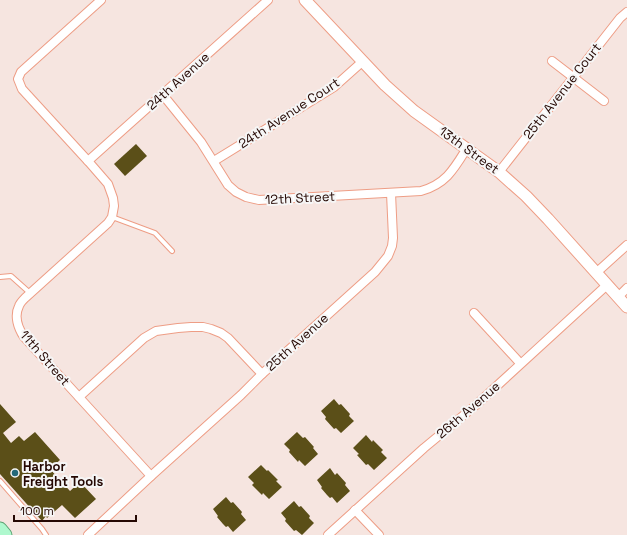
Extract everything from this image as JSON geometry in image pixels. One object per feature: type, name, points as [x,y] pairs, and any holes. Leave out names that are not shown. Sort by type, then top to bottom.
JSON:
[{"type":"main road","points":[[0,529],[6,535]]},
{"type":"street","points":[[101,0],[21,72],[18,79],[22,89],[108,184],[114,206],[112,217]]},
{"type":"street","name":"24th Avenue","points":[[88,162],[268,0]]},
{"type":"street","name":"13th Street","points":[[305,0],[362,62],[414,111],[499,172],[526,196],[627,307]]},
{"type":"street","name":"25th Avenue Court","points":[[499,172],[620,18],[627,12]]},
{"type":"street","points":[[552,61],[604,101]]},
{"type":"street","name":"24th Avenue Court","points":[[214,161],[334,87],[362,62]]},
{"type":"street","name":"12th Street","points":[[163,95],[201,142],[228,185],[236,192],[246,197],[259,200],[391,193]]},
{"type":"street","points":[[391,193],[421,191],[437,185],[446,178],[456,166],[467,148]]},
{"type":"street","name":"25th Avenue","points":[[88,535],[375,272],[384,262],[393,242],[391,193]]},
{"type":"street","name":"11th Street","points":[[112,217],[108,223],[30,293],[18,306],[17,322],[24,337],[151,476]]},
{"type":"street","points":[[596,273],[627,245]]},
{"type":"street","name":"26th Avenue","points":[[328,535],[355,510],[439,440],[520,363],[531,358],[607,285]]},
{"type":"street","points":[[618,296],[627,288]]},
{"type":"street","points":[[474,313],[520,363]]},
{"type":"street","points":[[79,397],[144,338],[156,331],[178,328],[203,327],[221,332],[262,374]]},
{"type":"street","points":[[355,510],[378,535]]},
{"type":"lane","points":[[112,217],[155,233],[172,251]]},
{"type":"lane","points":[[0,277],[11,276],[30,293]]},
{"type":"lane","points":[[0,481],[46,535]]},
{"type":"building","points":[[136,144],[147,156],[125,176],[114,164]]},
{"type":"building","points":[[334,399],[339,405],[341,404],[354,421],[341,433],[336,428],[334,429],[325,419],[326,417],[321,411]]},
{"type":"building","points":[[0,404],[16,422],[3,433],[11,443],[19,436],[24,441],[35,432],[60,460],[50,469],[70,491],[80,482],[96,499],[75,518],[62,505],[47,518],[46,516],[42,521],[0,474]]},
{"type":"building","points":[[297,432],[303,438],[305,437],[318,454],[305,466],[299,460],[298,462],[284,444]]},
{"type":"building","points":[[366,435],[372,442],[373,440],[383,450],[381,452],[387,458],[374,470],[368,464],[366,465],[353,448]]},
{"type":"building","points":[[261,465],[278,480],[276,481],[282,487],[269,499],[263,493],[262,495],[252,485],[254,483],[248,477]]},
{"type":"building","points":[[330,468],[335,475],[337,473],[346,483],[345,485],[350,491],[337,503],[332,497],[330,498],[327,495],[317,480]]},
{"type":"building","points":[[226,497],[242,512],[241,514],[246,520],[233,532],[228,526],[226,527],[223,524],[213,509]]},
{"type":"building","points":[[294,501],[299,507],[301,506],[314,523],[302,535],[296,530],[294,531],[285,521],[286,519],[281,513]]},
{"type":"place","name":"Harbor Freight Tools","points":[[15,473]]}]
